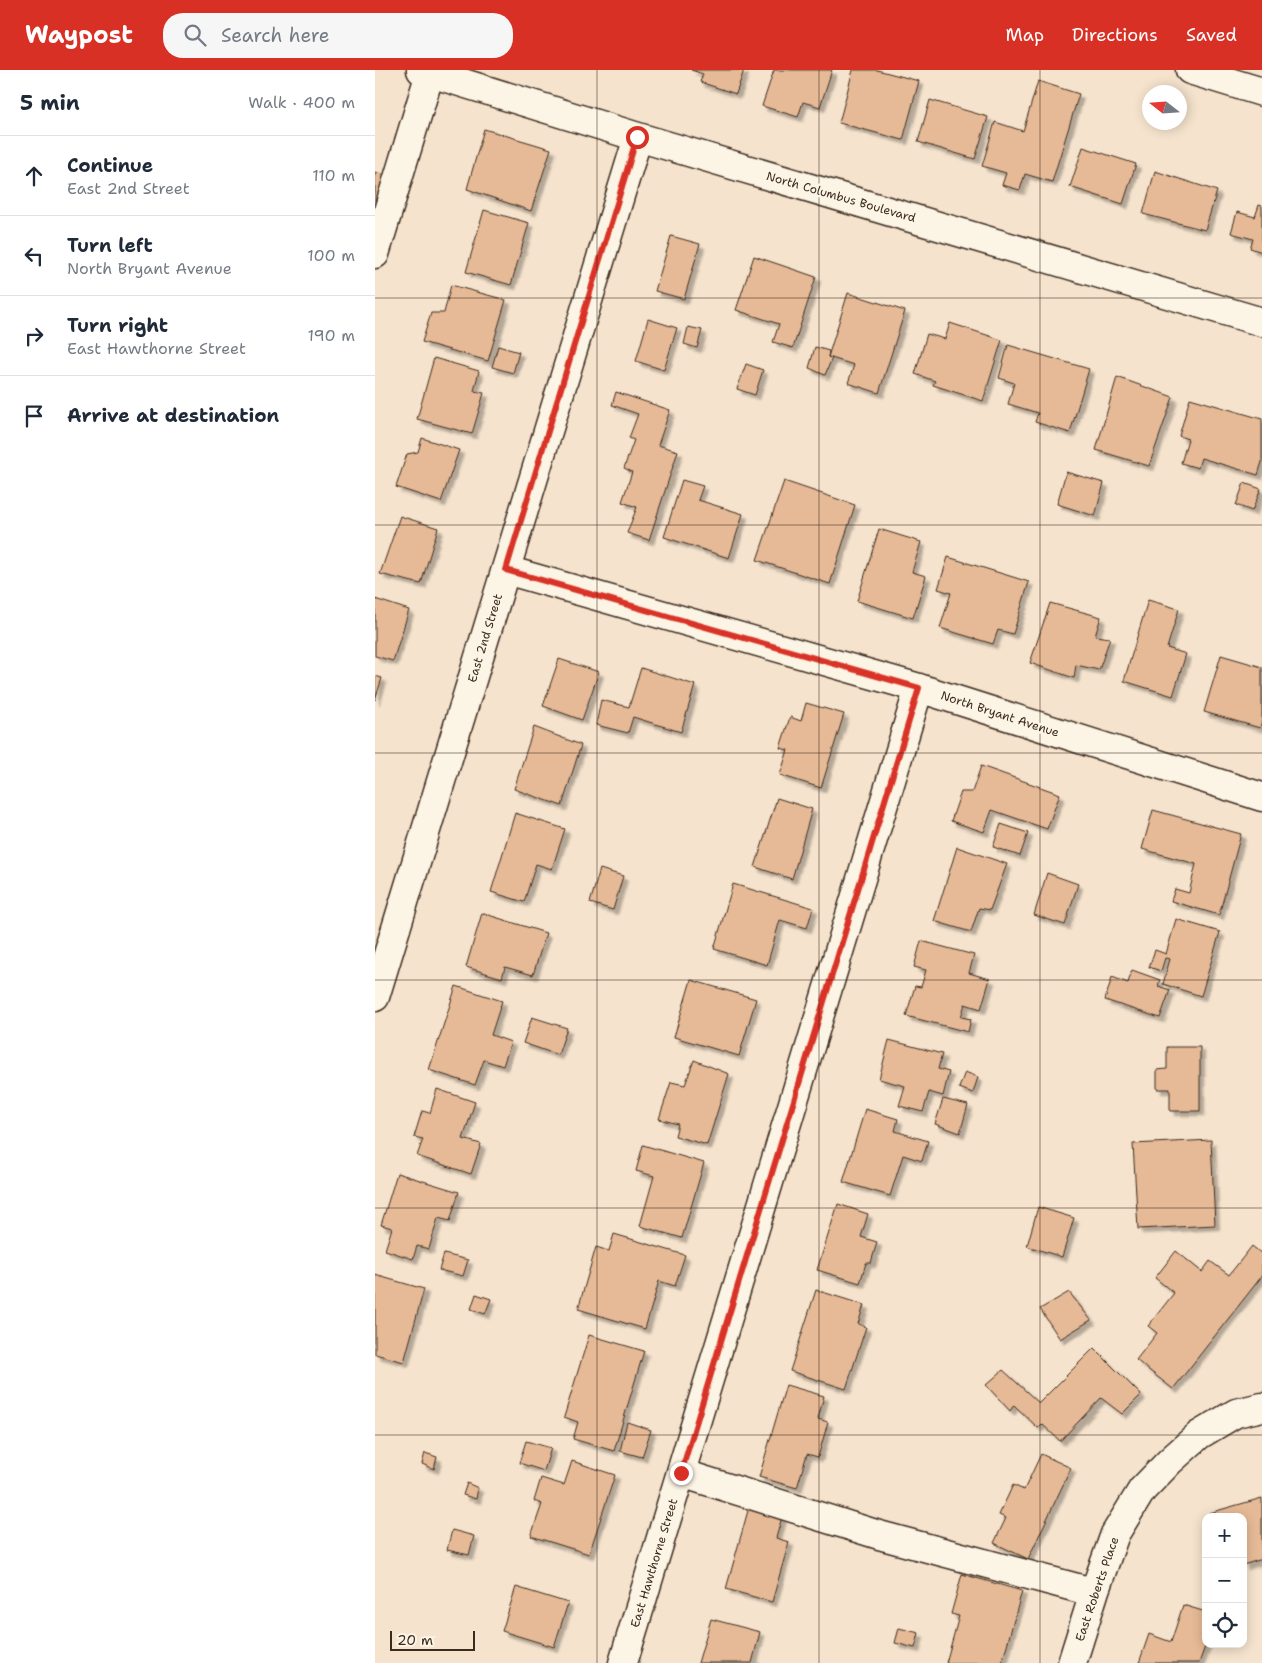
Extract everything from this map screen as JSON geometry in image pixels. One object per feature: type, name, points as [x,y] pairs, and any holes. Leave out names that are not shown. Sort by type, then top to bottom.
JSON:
[{"type":"street","points":[[1190,70],[1262,92]]},
{"type":"street","points":[[375,254],[426,71]]},
{"type":"street","name":"North Columbus Boulevard","points":[[426,71],[637,137],[1262,322]]},
{"type":"street","name":"East 2nd Street","points":[[375,996],[382,948],[506,570],[637,137]]},
{"type":"street","name":"North Bryant Avenue","points":[[506,570],[919,688],[1262,797]]},
{"type":"street","name":"East Hawthorne Street","points":[[623,1663],[919,688]]},
{"type":"street","name":"East Roberts Place","points":[[1072,1663],[1115,1534],[1142,1490],[1170,1460],[1199,1435],[1236,1413],[1262,1407]]},
{"type":"street","points":[[681,1473],[879,1535],[1081,1588],[1095,1590]]},
{"type":"building","points":[[691,70],[744,70],[736,94],[700,82],[703,74]]},
{"type":"building","points":[[774,70],[832,70],[820,107],[803,102],[798,117],[762,106]]},
{"type":"building","points":[[853,70],[877,70],[919,81],[903,140],[839,123]]},
{"type":"building","points":[[1038,81],[1079,94],[1052,182],[1025,174],[1020,190],[1002,185],[1006,173],[982,166],[995,122],[1023,131]]},
{"type":"building","points":[[930,100],[988,117],[975,159],[918,142]]},
{"type":"building","points":[[484,129],[551,149],[531,211],[467,189]]},
{"type":"building","points":[[1083,147],[1136,164],[1123,204],[1070,187]]},
{"type":"building","points":[[1155,171],[1217,191],[1205,230],[1143,214]]},
{"type":"building","points":[[375,172],[391,177],[375,225]]},
{"type":"building","points":[[1259,205],[1262,206],[1262,252],[1250,248],[1253,239],[1231,233],[1237,212],[1255,217]]},
{"type":"building","points":[[484,210],[529,223],[511,285],[466,272]]},
{"type":"building","points":[[671,236],[700,244],[684,299],[655,291]]},
{"type":"building","points":[[754,256],[816,277],[793,348],[773,342],[779,324],[736,310]]},
{"type":"building","points":[[451,285],[506,300],[488,361],[422,342],[431,313],[444,313]]},
{"type":"building","points":[[848,293],[905,311],[879,393],[848,383],[854,365],[828,357]]},
{"type":"building","points":[[648,319],[677,328],[664,370],[636,361]]},
{"type":"building","points":[[950,323],[1002,340],[983,401],[933,385],[935,381],[915,374],[927,334],[945,339]]},
{"type":"building","points":[[688,327],[702,330],[697,348],[684,344]]},
{"type":"building","points":[[1008,345],[1089,369],[1070,433],[1035,422],[1038,413],[1008,404],[1014,383],[999,378]]},
{"type":"building","points":[[498,346],[519,352],[513,373],[492,367]]},
{"type":"building","points":[[815,347],[829,351],[828,357],[832,358],[825,375],[809,368]]},
{"type":"building","points":[[434,358],[479,371],[474,391],[484,393],[472,434],[417,419]]},
{"type":"building","points":[[746,364],[763,370],[755,395],[737,389]]},
{"type":"building","points":[[1117,377],[1173,397],[1149,466],[1096,450]]},
{"type":"building","points":[[616,392],[670,410],[658,445],[678,451],[649,540],[627,533],[637,507],[622,502],[632,472],[624,468],[634,440],[629,438],[638,414],[612,405]]},
{"type":"building","points":[[1190,398],[1262,419],[1262,462],[1258,475],[1201,458],[1198,468],[1181,463],[1188,439],[1179,436]]},
{"type":"building","points":[[422,438],[459,450],[441,502],[396,487],[407,454],[418,452]]},
{"type":"building","points":[[1066,472],[1104,483],[1095,516],[1057,504]]},
{"type":"building","points":[[682,480],[703,486],[698,500],[743,514],[729,558],[664,537]]},
{"type":"building","points":[[784,481],[855,505],[830,584],[757,560]]},
{"type":"building","points":[[1244,483],[1261,489],[1252,511],[1236,505]]},
{"type":"building","points":[[400,516],[438,528],[421,584],[380,574]]},
{"type":"building","points":[[879,529],[921,542],[912,572],[926,576],[913,618],[857,601]]},
{"type":"building","points":[[948,557],[1029,582],[1013,634],[998,630],[993,644],[940,628],[951,593],[938,589]]},
{"type":"building","points":[[375,599],[409,610],[393,661],[375,656]]},
{"type":"building","points":[[1148,600],[1179,609],[1167,648],[1186,654],[1173,696],[1124,681]]},
{"type":"building","points":[[1050,603],[1101,617],[1095,636],[1110,638],[1099,670],[1076,665],[1074,678],[1030,663]]},
{"type":"building","points":[[1221,655],[1262,667],[1262,720],[1260,728],[1204,712]]},
{"type":"building","points":[[559,659],[599,672],[582,720],[543,706]]},
{"type":"building","points":[[641,668],[695,685],[681,732],[633,717],[628,733],[596,725],[601,700],[629,707]]},
{"type":"building","points":[[375,676],[382,678],[375,700]]},
{"type":"building","points":[[806,703],[844,714],[821,788],[780,775],[788,750],[780,748],[790,717],[801,721]]},
{"type":"building","points":[[534,727],[581,745],[562,806],[514,789]]},
{"type":"building","points":[[981,766],[1060,794],[1047,829],[992,810],[984,832],[951,821],[961,792],[972,792]]},
{"type":"building","points":[[777,798],[812,809],[792,879],[755,867]]},
{"type":"building","points":[[1153,810],[1241,834],[1219,915],[1171,901],[1175,889],[1189,893],[1196,864],[1142,849]]},
{"type":"building","points":[[515,813],[565,829],[552,869],[536,864],[524,902],[491,892]]},
{"type":"building","points":[[1001,824],[1028,833],[1020,856],[993,847]]},
{"type":"building","points":[[957,847],[1007,864],[990,910],[979,908],[971,932],[934,921]]},
{"type":"building","points":[[600,869],[623,876],[613,910],[590,903]]},
{"type":"building","points":[[1047,873],[1078,884],[1065,925],[1034,915]]},
{"type":"building","points":[[733,884],[813,908],[807,928],[780,920],[767,965],[714,949]]},
{"type":"building","points":[[482,913],[546,933],[533,975],[505,967],[502,978],[466,967]]},
{"type":"building","points":[[1176,919],[1220,932],[1201,996],[1163,984],[1170,959],[1165,958],[1161,971],[1149,967],[1155,950],[1166,954]]},
{"type":"building","points":[[921,941],[974,955],[969,973],[990,979],[981,1009],[965,1004],[961,1017],[971,1019],[968,1032],[906,1016],[915,986],[921,987],[926,970],[914,967]]},
{"type":"building","points":[[1132,970],[1160,980],[1158,986],[1170,990],[1160,1018],[1105,1000],[1112,977],[1128,983]]},
{"type":"building","points":[[691,980],[756,999],[739,1056],[674,1037]]},
{"type":"building","points":[[456,986],[502,1001],[491,1035],[511,1042],[503,1066],[484,1060],[475,1085],[429,1070]]},
{"type":"building","points":[[532,1017],[567,1028],[558,1055],[523,1043]]},
{"type":"building","points":[[889,1040],[942,1054],[938,1069],[949,1072],[943,1096],[929,1092],[923,1112],[899,1106],[905,1086],[879,1079]]},
{"type":"building","points":[[1167,1047],[1200,1047],[1200,1111],[1170,1111],[1170,1089],[1157,1089],[1157,1070],[1167,1069]]},
{"type":"building","points":[[694,1060],[729,1074],[707,1145],[675,1136],[678,1124],[659,1119],[671,1082],[685,1085]]},
{"type":"building","points":[[965,1072],[978,1077],[973,1093],[959,1088]]},
{"type":"building","points":[[437,1089],[475,1102],[463,1139],[481,1144],[471,1174],[417,1156],[423,1139],[414,1137],[422,1111],[430,1113]]},
{"type":"building","points":[[943,1099],[968,1105],[960,1133],[935,1124]]},
{"type":"building","points":[[865,1109],[898,1119],[895,1131],[928,1141],[922,1161],[903,1155],[890,1196],[843,1182]]},
{"type":"building","points":[[1211,1140],[1215,1225],[1138,1229],[1133,1144]]},
{"type":"building","points":[[643,1145],[704,1163],[682,1238],[640,1226],[654,1176],[636,1171]]},
{"type":"building","points":[[397,1173],[459,1192],[450,1221],[438,1218],[429,1249],[417,1246],[413,1259],[385,1250],[392,1228],[381,1225]]},
{"type":"building","points":[[838,1204],[868,1214],[861,1237],[877,1242],[871,1263],[866,1263],[860,1283],[817,1270]]},
{"type":"building","points":[[1038,1207],[1074,1218],[1062,1257],[1027,1246]]},
{"type":"building","points":[[614,1234],[685,1255],[675,1286],[659,1281],[645,1329],[578,1309],[596,1247],[609,1251]]},
{"type":"building","points":[[1252,1246],[1262,1254],[1262,1276],[1173,1389],[1136,1360],[1157,1333],[1148,1326],[1174,1293],[1155,1278],[1176,1251],[1202,1272],[1210,1261],[1229,1275]]},
{"type":"building","points":[[444,1254],[468,1260],[463,1276],[439,1270]]},
{"type":"building","points":[[375,1275],[424,1289],[404,1362],[375,1354]]},
{"type":"building","points":[[816,1290],[864,1305],[858,1324],[866,1327],[846,1389],[790,1371]]},
{"type":"building","points":[[1069,1292],[1091,1320],[1060,1339],[1040,1309]]},
{"type":"building","points":[[476,1294],[491,1299],[485,1314],[471,1309]]},
{"type":"building","points":[[589,1335],[644,1351],[614,1451],[573,1439],[578,1422],[564,1417]]},
{"type":"building","points":[[1094,1348],[1141,1395],[1122,1414],[1101,1398],[1060,1441],[1042,1424],[1038,1428],[1014,1405],[1010,1411],[986,1385],[1003,1370],[1039,1403]]},
{"type":"building","points":[[786,1385],[824,1396],[818,1419],[828,1422],[818,1457],[807,1454],[797,1488],[759,1477]]},
{"type":"building","points":[[627,1422],[651,1430],[642,1457],[620,1451]]},
{"type":"building","points":[[526,1441],[551,1448],[544,1471],[519,1463]]},
{"type":"building","points":[[425,1453],[437,1457],[434,1469],[422,1464]]},
{"type":"building","points":[[1041,1454],[1071,1468],[1028,1559],[994,1543],[1006,1518],[999,1515],[1013,1485],[1024,1490]]},
{"type":"building","points":[[572,1461],[615,1475],[589,1554],[531,1536],[542,1504],[534,1501],[541,1478],[564,1485]]},
{"type":"building","points":[[467,1483],[478,1488],[476,1499],[463,1495]]},
{"type":"building","points":[[1262,1498],[1262,1559],[1247,1564],[1247,1513],[1209,1513]]},
{"type":"building","points":[[749,1507],[782,1517],[776,1538],[789,1542],[772,1602],[726,1589]]},
{"type":"building","points":[[452,1530],[474,1536],[469,1555],[447,1550]]},
{"type":"building","points":[[962,1574],[1022,1591],[1002,1663],[946,1663],[959,1616],[951,1614]]},
{"type":"building","points":[[516,1587],[568,1603],[554,1647],[502,1631]]},
{"type":"building","points":[[1183,1605],[1202,1611],[1202,1648],[1205,1648],[1199,1663],[1139,1663],[1149,1634],[1171,1642]]},
{"type":"building","points":[[711,1619],[760,1632],[752,1663],[698,1663]]},
{"type":"building","points":[[899,1628],[919,1633],[915,1648],[895,1643]]},
{"type":"route","points":[[637,137],[506,570],[919,688],[681,1473]]}]
